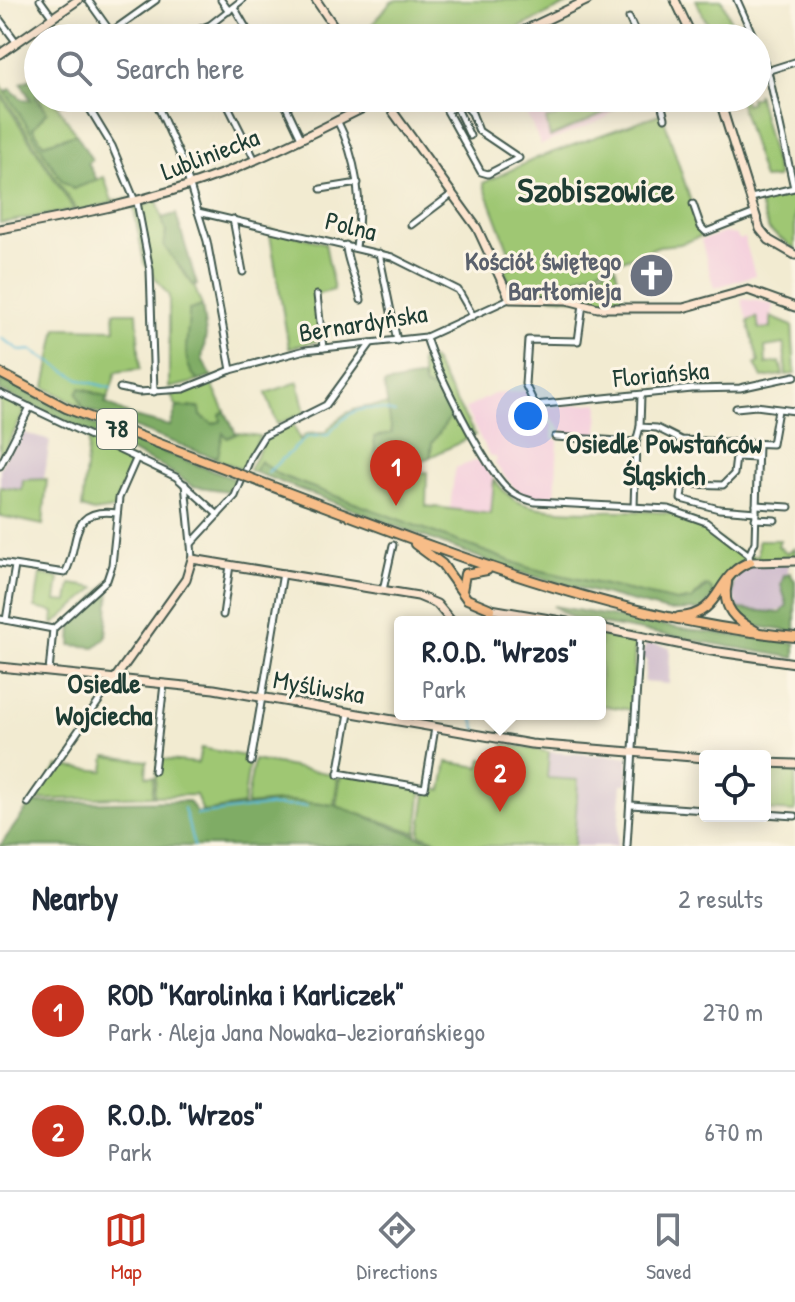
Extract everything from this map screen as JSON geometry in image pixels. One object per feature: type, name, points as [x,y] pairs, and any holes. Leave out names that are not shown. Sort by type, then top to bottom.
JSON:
[{"type":"main road","name":"78","points":[[0,373],[66,408],[495,570],[590,601],[665,618],[795,637]]},
{"type":"main road","points":[[400,535],[435,558],[475,605],[491,609]]},
{"type":"main road","points":[[665,618],[701,613],[714,602],[735,570],[750,558]]},
{"type":"main road","points":[[462,592],[462,578],[469,571],[495,570]]},
{"type":"main road","points":[[728,579],[725,592],[729,609],[737,620],[764,634]]},
{"type":"street","points":[[40,0],[53,18]]},
{"type":"street","points":[[44,24],[78,0]]},
{"type":"street","points":[[88,0],[105,24]]},
{"type":"street","points":[[127,24],[156,0]]},
{"type":"street","points":[[221,0],[242,24]]},
{"type":"street","points":[[209,24],[242,0]]},
{"type":"street","points":[[316,0],[332,24]]},
{"type":"street","points":[[675,0],[686,24]]},
{"type":"street","points":[[737,0],[748,24]]},
{"type":"street","points":[[544,24],[583,1]]},
{"type":"street","points":[[629,18],[632,24]]},
{"type":"street","points":[[0,20],[17,43]]},
{"type":"street","points":[[0,54],[24,38]]},
{"type":"street","points":[[771,70],[795,62]]},
{"type":"street","points":[[751,198],[794,188],[771,84]]},
{"type":"street","points":[[91,112],[112,146],[136,202]]},
{"type":"street","points":[[161,112],[176,145],[198,212],[212,264],[231,370]]},
{"type":"street","points":[[231,112],[255,160]]},
{"type":"street","points":[[289,112],[301,138]]},
{"type":"street","name":"Lubliniecka","points":[[0,229],[136,202],[190,185],[255,160],[354,112]]},
{"type":"street","points":[[393,112],[477,228],[510,299]]},
{"type":"street","points":[[448,112],[482,173],[519,158],[479,131],[471,112]]},
{"type":"street","points":[[463,112],[470,136]]},
{"type":"street","points":[[663,112],[665,118]]},
{"type":"street","points":[[723,112],[764,235],[795,255]]},
{"type":"street","points":[[337,120],[350,149],[358,183],[356,247]]},
{"type":"street","points":[[321,189],[358,183]]},
{"type":"street","points":[[411,225],[452,194]]},
{"type":"street","name":"Lubliniecka","points":[[136,202],[150,270],[154,392]]},
{"type":"street","points":[[693,204],[701,227],[706,232],[755,213]]},
{"type":"street","name":"Polna","points":[[198,212],[379,253],[453,286],[462,294],[473,316]]},
{"type":"street","points":[[233,219],[243,272]]},
{"type":"street","points":[[346,245],[346,256],[354,268],[361,300]]},
{"type":"street","points":[[379,253],[397,341]]},
{"type":"street","name":"Bernardyńska","points":[[120,388],[154,392],[192,387],[231,370],[323,348],[426,337],[510,299],[567,300],[598,308],[683,308],[748,290],[795,307]]},
{"type":"street","points":[[317,295],[323,348]]},
{"type":"street","name":"Floriańska","points":[[583,304],[578,341],[528,340],[524,379],[532,403],[547,406],[692,389],[728,389],[795,376]]},
{"type":"street","points":[[426,337],[481,448],[509,490],[535,502],[669,509],[693,515],[750,558],[795,561]]},
{"type":"street","points":[[191,544],[235,496],[251,457],[264,436],[326,405],[371,343]]},
{"type":"street","points":[[0,393],[185,483],[218,515]]},
{"type":"street","points":[[634,507],[641,395]]},
{"type":"street","points":[[736,408],[757,406],[795,411]]},
{"type":"street","points":[[0,466],[30,407]]},
{"type":"street","points":[[640,427],[657,428],[681,440],[758,444],[776,441],[778,410]]},
{"type":"street","points":[[555,437],[636,442]]},
{"type":"street","points":[[750,558],[754,548],[758,444]]},
{"type":"street","points":[[49,672],[53,629],[107,580],[121,492],[137,457]]},
{"type":"street","points":[[757,458],[736,457],[734,474],[723,485],[683,484],[681,499],[719,509],[756,512],[789,507]]},
{"type":"street","points":[[28,803],[186,579],[192,559],[185,483]]},
{"type":"street","points":[[0,563],[65,573],[78,526],[99,512],[117,513]]},
{"type":"street","points":[[756,512],[775,520]]},
{"type":"street","points":[[383,590],[393,545]]},
{"type":"street","points":[[192,559],[383,590],[433,602],[446,616]]},
{"type":"street","points":[[223,615],[231,564]]},
{"type":"street","points":[[15,566],[3,620],[53,629]]},
{"type":"street","points":[[251,762],[283,572]]},
{"type":"street","points":[[490,616],[491,609],[532,616]]},
{"type":"street","points":[[606,629],[698,649],[795,663]]},
{"type":"street","points":[[627,846],[640,635]]},
{"type":"street","name":"Myśliwska","points":[[0,667],[164,683],[531,744],[699,758]]},
{"type":"street","points":[[154,771],[164,683]]},
{"type":"street","points":[[349,713],[338,774],[425,788],[435,728]]},
{"type":"street","points":[[771,763],[795,764]]},
{"type":"street","points":[[631,805],[699,810]]},
{"type":"street","points":[[771,814],[795,816]]},
{"type":"shaded area","points":[[526,112],[612,112],[606,118],[541,145]]},
{"type":"shaded area","points":[[724,233],[736,235],[740,240],[744,237],[755,275],[714,288],[701,240]]},
{"type":"shaded area","points":[[741,299],[773,303],[772,328],[759,329],[757,317],[748,321]]},
{"type":"shaded area","points":[[526,391],[528,398],[523,402],[526,420],[523,422],[552,424],[552,439],[558,440],[555,499],[529,498],[515,489],[495,464],[496,457],[489,455],[465,409],[494,394]]},
{"type":"shaded area","points":[[599,403],[598,435],[593,437],[564,433],[547,413],[548,407]]},
{"type":"shaded area","points":[[18,431],[50,441],[43,485],[25,490],[0,487],[0,468]]},
{"type":"shaded area","points":[[482,461],[494,480],[492,514],[450,509],[455,468]]},
{"type":"shaded area","points":[[789,561],[788,572],[781,585],[787,609],[767,613],[739,609],[732,591],[740,567]]},
{"type":"shaded area","points":[[647,643],[670,647],[669,684],[644,682],[647,660],[640,658]]},
{"type":"shaded area","points":[[549,752],[629,757],[627,784],[622,784],[617,846],[574,846],[578,780],[547,778]]},
{"type":"green space","points":[[696,0],[722,0],[732,24],[707,24]]},
{"type":"green space","points":[[574,1],[527,24],[373,24],[391,2]]},
{"type":"green space","points":[[0,83],[63,181],[73,189],[104,177],[112,201],[132,198],[77,211],[0,90]]},
{"type":"green space","points":[[10,89],[22,99],[24,112],[47,112],[33,128],[43,144],[76,134],[92,160],[88,163],[97,180],[73,189],[62,181],[6,92]]},
{"type":"green space","points":[[0,94],[74,210],[0,223]]},
{"type":"green space","points":[[47,112],[61,112],[76,134],[43,144],[33,128]]},
{"type":"green space","points":[[558,112],[607,112],[550,137],[546,119],[556,117]]},
{"type":"green space","points":[[743,112],[762,112],[778,176],[763,179]]},
{"type":"green space","points":[[662,113],[702,236],[680,244],[659,246],[526,297],[520,283],[512,286],[503,270],[514,265],[483,183],[537,158]]},
{"type":"green space","points":[[795,193],[795,249],[769,230],[758,200]]},
{"type":"green space","points":[[157,200],[166,232],[164,246],[194,286],[202,306],[189,311],[186,347],[189,362],[199,381],[169,388],[169,296],[144,263],[134,209]]},
{"type":"green space","points":[[176,214],[197,285],[194,286],[164,246],[166,232],[162,218]]},
{"type":"green space","points":[[269,229],[325,243],[334,290],[314,295],[321,340],[289,348]]},
{"type":"green space","points":[[615,266],[625,304],[538,296]]},
{"type":"green space","points":[[202,306],[206,335],[202,359],[212,377],[199,381],[188,365],[186,347],[189,310]]},
{"type":"green space","points":[[114,312],[137,312],[140,369],[116,372],[108,398],[87,389],[77,393],[83,408],[45,387],[57,328],[115,329]]},
{"type":"green space","points":[[757,317],[759,329],[771,328],[771,317],[792,326],[795,374],[786,375],[784,344],[765,347],[766,364],[780,362],[783,375],[762,378],[755,364],[759,363],[748,321]]},
{"type":"green space","points":[[432,359],[475,435],[430,457],[432,443],[452,414],[435,389],[425,387],[420,361]]},
{"type":"green space","points":[[422,377],[425,387],[435,389],[453,413],[432,443],[430,457],[417,464],[417,472],[377,472],[374,437],[392,433],[384,384]]},
{"type":"green space","points":[[0,379],[105,430],[237,480],[228,491],[192,486],[162,466],[0,391]]},
{"type":"green space","points":[[298,382],[305,413],[277,424],[266,393]]},
{"type":"green space","points":[[211,383],[225,411],[220,423],[211,424],[191,407],[177,407],[169,392],[186,391]]},
{"type":"green space","points":[[80,388],[108,398],[105,403],[134,417],[170,426],[177,407],[200,408],[201,416],[213,424],[221,421],[220,415],[225,411],[236,434],[227,438],[223,433],[218,456],[209,456],[83,408],[77,393]]},
{"type":"green space","points":[[0,396],[25,411],[0,459]]},
{"type":"green space","points":[[390,405],[392,433],[383,475],[427,472],[426,506],[491,514],[494,480],[513,499],[531,506],[655,512],[684,517],[746,554],[758,556],[758,540],[780,540],[778,546],[787,553],[795,548],[795,561],[765,562],[747,567],[732,579],[714,602],[705,586],[691,600],[676,601],[529,568],[279,475],[260,461],[254,472],[249,470],[265,439],[293,424],[300,440],[306,434],[325,433],[346,413],[370,406]]},
{"type":"green space","points":[[223,432],[227,438],[238,433],[260,436],[244,470],[209,456],[215,457]]},
{"type":"green space","points":[[89,437],[132,460],[114,509],[93,512],[82,508]]},
{"type":"green space","points":[[260,461],[279,475],[529,568],[676,601],[691,600],[708,586],[712,590],[712,598],[702,610],[668,611],[517,572],[254,472]]},
{"type":"green space","points":[[47,479],[43,525],[0,516],[0,487],[22,490],[23,480]]},
{"type":"green space","points":[[790,573],[795,581],[795,632],[754,626],[733,612],[727,588],[732,578],[733,601],[739,609],[781,613],[787,605],[781,585],[784,575]]},
{"type":"green space","points":[[40,574],[59,578],[56,601],[68,602],[71,584],[96,588],[53,625],[54,612],[35,608]]},
{"type":"green space","points":[[111,579],[106,638],[95,647],[71,645],[72,624]]},
{"type":"green space","points":[[553,606],[689,630],[795,643],[795,658],[606,625],[606,616],[569,616]]},
{"type":"green space","points":[[606,633],[635,638],[632,710],[606,706]]},
{"type":"green space","points":[[505,744],[549,752],[547,778],[578,780],[574,846],[451,846],[420,834],[427,788],[442,790],[447,762],[480,767],[482,759],[501,762]]},
{"type":"green space","points":[[201,748],[245,756],[244,763],[249,764],[243,805],[203,812],[196,795],[154,796],[158,759],[198,763]]},
{"type":"green space","points":[[106,756],[147,761],[146,776],[154,777],[152,796],[33,800],[58,766],[104,771]]},
{"type":"green space","points":[[254,760],[332,774],[332,777],[338,778],[334,805],[286,801],[246,805]]},
{"type":"green space","points":[[771,766],[795,768],[795,812],[771,810]]},
{"type":"green space","points":[[341,773],[422,787],[417,833],[336,806]]},
{"type":"green space","points":[[189,801],[197,813],[286,801],[334,805],[446,846],[0,846],[31,803]]},
{"type":"waterway","points":[[1,338],[21,351],[31,350],[81,380],[111,388]]},
{"type":"waterway","points":[[268,472],[307,437],[328,435],[349,414],[364,409],[395,413]]},
{"type":"waterway","points":[[473,720],[477,730]]},
{"type":"waterway","points":[[197,815],[267,806],[307,806]]},
{"type":"waterway","points":[[184,808],[194,846]]},
{"type":"place","name":"Kościół świętego Bartłomieja","points":[[652,276]]},
{"type":"place","name":"ROD \"Karolinka i Karliczek\"","points":[[396,506]]},
{"type":"place","name":"R.O.D. \"Wrzos\"","points":[[500,812]]},
{"type":"district","name":"Szobiszowice","points":[[596,190]]},
{"type":"district","name":"Osiedle Powstańców Śląskich","points":[[664,459]]},
{"type":"district","name":"Osiedle Wojciecha","points":[[104,699]]}]
